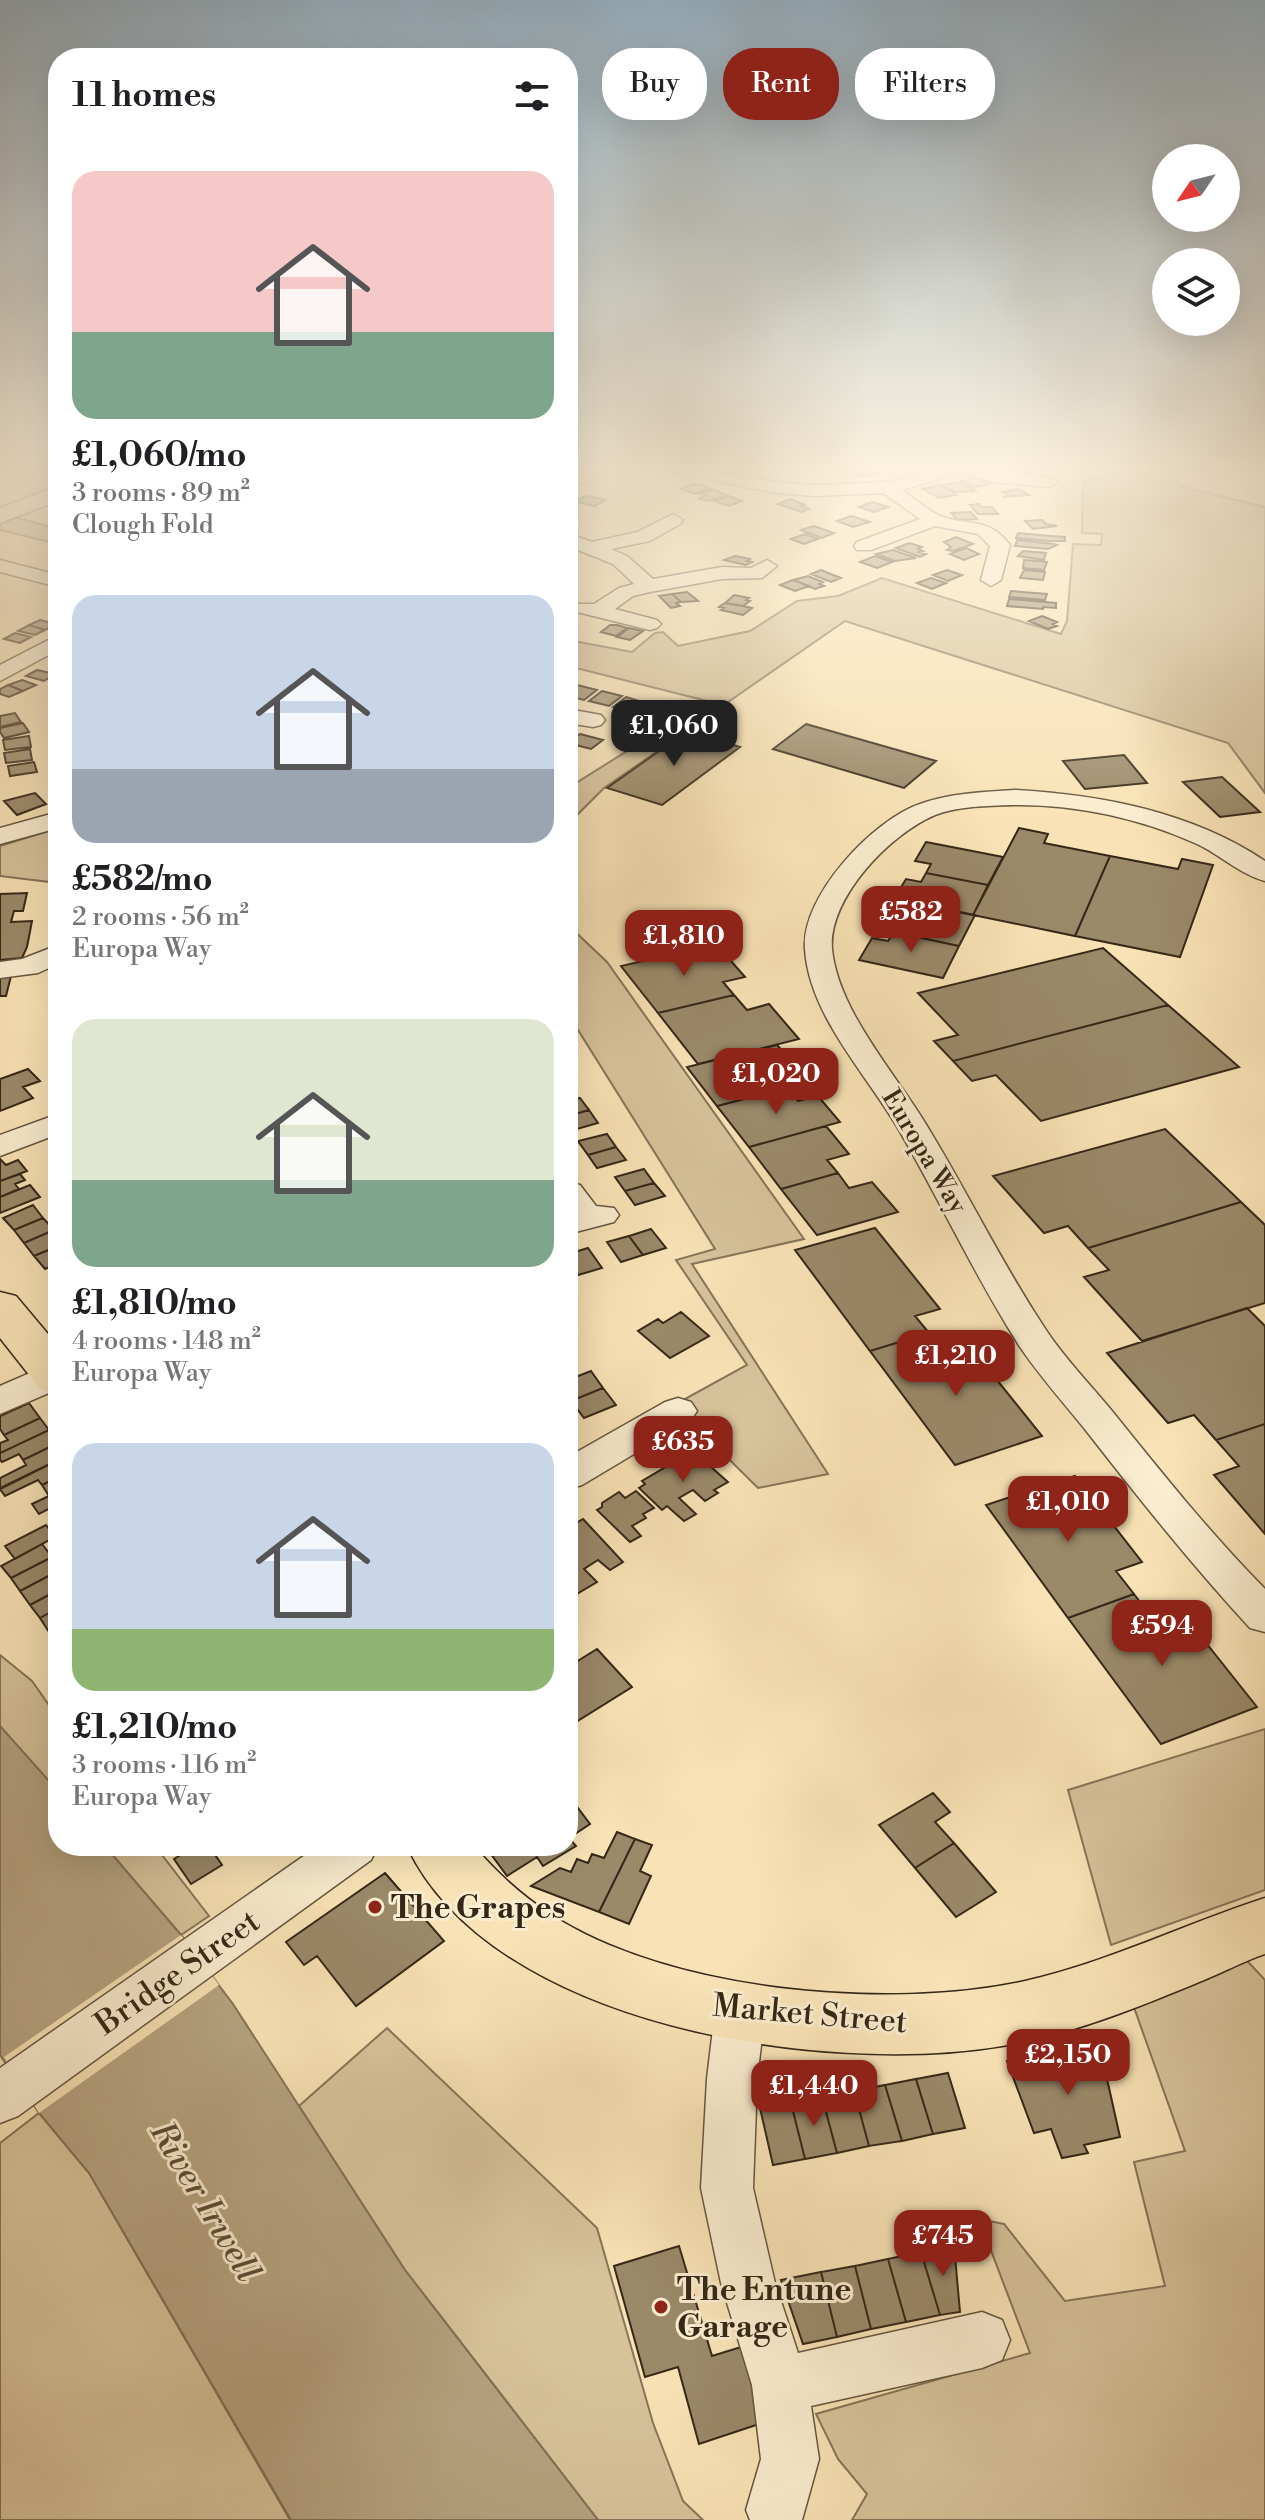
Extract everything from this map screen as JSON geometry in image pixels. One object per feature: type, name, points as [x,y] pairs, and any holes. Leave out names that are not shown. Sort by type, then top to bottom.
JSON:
[{"type":"main road","points":[[0,1307],[48,1364]]},
{"type":"main road","name":"Market Street","points":[[445,1856],[481,1898],[522,1929],[566,1955],[673,1997],[740,2012],[821,2021],[908,2025],[1002,2016],[1090,1992],[1262,1931]]},
{"type":"street","points":[[650,624],[589,609],[626,592],[662,584]]},
{"type":"street","points":[[0,674],[48,647]]},
{"type":"street","name":"Europa Way","points":[[1265,873],[1235,852],[1202,836],[1122,812],[1034,799],[992,798],[952,803],[925,810],[887,833],[834,893],[824,913],[818,944],[821,973],[835,1002],[930,1156],[1032,1337],[1204,1553],[1265,1616]]},
{"type":"street","points":[[3,830],[48,822]]},
{"type":"street","points":[[0,970],[28,967],[48,958]]},
{"type":"street","points":[[0,1146],[48,1127]]},
{"type":"street","points":[[0,1401],[48,1378]]},
{"type":"street","points":[[578,1469],[678,1411]]},
{"type":"street","name":"Bridge Street","points":[[0,2098],[341,1856]]},
{"type":"street","points":[[740,2012],[732,2079],[727,2188],[748,2283],[780,2385],[790,2459],[776,2510]]},
{"type":"street","points":[[780,2385],[982,2340]]},
{"type":"shaded area","points":[[868,584],[900,584],[1061,634],[1067,621],[1070,584],[1265,584],[1265,793],[1228,743],[845,621],[604,788],[578,814],[578,782],[707,701],[578,669],[578,642],[632,652],[655,633],[663,632],[678,646],[750,631],[797,601],[838,596]]},
{"type":"shaded area","points":[[48,831],[48,882],[0,876],[0,846]]},
{"type":"shaded area","points":[[578,934],[607,962],[804,1239],[692,1264],[828,1474],[758,1488],[674,1405],[747,1365],[676,1260],[715,1249],[578,1030]]},
{"type":"shaded area","points":[[0,1655],[32,1681],[48,1704],[48,1782],[0,1727]]},
{"type":"shaded area","points":[[1265,1729],[1265,1890],[1111,1945],[1068,1790]]},
{"type":"shaded area","points":[[113,1856],[163,1856],[209,1916],[181,1935]]},
{"type":"shaded area","points":[[1240,1953],[1265,1980],[1265,2520],[852,2520],[867,2494],[838,2459],[816,2414],[1030,2353],[979,2219],[1004,2224],[1065,2301],[1165,2286],[1134,2162],[1185,2151],[1130,1996]]},
{"type":"shaded area","points":[[387,2028],[597,2228],[653,2423],[683,2501],[703,2520],[598,2520],[405,2270],[299,2106]]},
{"type":"shaded area","points":[[39,2113],[89,2173],[290,2520],[0,2520],[0,2143]]},
{"type":"water","name":"River Irwell","points":[[0,1726],[48,1780],[48,1856],[114,1856],[181,1935],[233,2004],[405,2270],[598,2520],[291,2520],[89,2173],[39,2113],[0,2055]]},
{"type":"pier","points":[[181,1935],[219,1985],[39,2113],[4,2057]]},
{"type":"building","points":[[802,584],[824,586],[815,589]]},
{"type":"building","points":[[803,584],[809,586],[795,591],[780,585]]},
{"type":"building","points":[[918,584],[945,584],[932,589]]},
{"type":"building","points":[[1011,591],[1047,594],[1045,600],[1009,597]]},
{"type":"building","points":[[687,592],[698,601],[681,602],[672,594]]},
{"type":"building","points":[[672,594],[681,602],[676,603],[680,606],[671,608],[659,596]]},
{"type":"building","points":[[734,595],[749,598],[746,600],[750,601],[743,606],[725,603]]},
{"type":"building","points":[[1009,599],[1056,603],[1056,608],[1007,606]]},
{"type":"building","points":[[725,603],[752,608],[743,615],[721,610],[724,608],[719,607]]},
{"type":"building","points":[[1042,616],[1057,622],[1053,624],[1057,626],[1048,629],[1029,621]]},
{"type":"building","points":[[40,620],[48,622],[48,628],[45,630],[29,625]]},
{"type":"building","points":[[29,625],[45,630],[35,635],[18,631]]},
{"type":"building","points":[[610,625],[627,628],[616,636],[601,632]]},
{"type":"building","points":[[629,628],[643,631],[630,640],[617,637]]},
{"type":"building","points":[[15,633],[31,637],[20,643],[4,639]]},
{"type":"building","points":[[37,670],[48,672],[48,678],[44,681],[26,676]]},
{"type":"building","points":[[22,680],[36,685],[23,691],[8,685]]},
{"type":"building","points":[[8,685],[23,691],[9,697],[0,694],[0,689]]},
{"type":"building","points":[[578,685],[597,690],[584,700],[578,698]]},
{"type":"building","points":[[602,691],[622,696],[609,706],[589,701]]},
{"type":"building","points":[[626,697],[646,703],[633,712],[613,707]]},
{"type":"building","points":[[643,708],[665,713],[641,737],[624,733],[640,720],[630,718]]},
{"type":"building","points":[[15,713],[21,722],[0,727],[0,716]]},
{"type":"building","points":[[23,723],[29,732],[4,738],[0,732],[0,728]]},
{"type":"building","points":[[806,724],[936,761],[904,788],[773,749]]},
{"type":"building","points":[[686,732],[740,747],[662,805],[607,788]]},
{"type":"building","points":[[29,736],[31,747],[5,750],[3,740]]},
{"type":"building","points":[[578,736],[603,740],[591,749],[578,746]]},
{"type":"building","points":[[30,749],[32,760],[6,763],[4,753]]},
{"type":"building","points":[[1124,755],[1147,783],[1085,789],[1063,761]]},
{"type":"building","points":[[34,762],[37,772],[10,776],[8,766]]},
{"type":"building","points":[[1222,777],[1260,812],[1220,817],[1183,782]]},
{"type":"building","points":[[35,793],[46,804],[17,815],[4,801]]},
{"type":"building","points":[[1019,828],[1048,834],[1044,843],[1110,856],[1075,936],[973,915]]},
{"type":"building","points":[[926,842],[1003,857],[988,885],[926,873],[931,864],[915,861]]},
{"type":"building","points":[[1110,856],[1178,869],[1182,859],[1213,865],[1180,957],[1075,936]]},
{"type":"building","points":[[926,873],[988,885],[973,915],[894,899],[906,879],[921,882]]},
{"type":"building","points":[[27,893],[23,911],[14,911],[11,922],[32,921],[27,947],[22,958],[0,960],[0,894]]},
{"type":"building","points":[[894,899],[975,915],[959,946],[894,932],[899,922],[883,919]]},
{"type":"building","points":[[894,932],[959,946],[943,978],[859,960],[872,938],[888,941]]},
{"type":"building","points":[[716,944],[745,977],[723,982],[734,995],[658,1013],[621,966]]},
{"type":"building","points":[[1103,948],[1168,1005],[953,1061],[934,1041],[958,1035],[918,993]]},
{"type":"building","points":[[11,976],[6,996],[0,996],[0,977]]},
{"type":"building","points":[[734,995],[747,1010],[769,1004],[799,1039],[698,1064],[658,1013]]},
{"type":"building","points":[[1168,1005],[1239,1067],[1041,1121],[996,1075],[972,1081],[953,1061]]},
{"type":"building","points":[[777,1045],[799,1070],[777,1076],[787,1088],[717,1106],[687,1067]]},
{"type":"building","points":[[28,1069],[40,1081],[23,1087],[33,1098],[0,1111],[0,1079]]},
{"type":"building","points":[[787,1088],[798,1101],[818,1096],[840,1122],[749,1147],[717,1106]]},
{"type":"building","points":[[580,1098],[589,1110],[578,1113]]},
{"type":"building","points":[[589,1110],[598,1123],[578,1129],[578,1113]]},
{"type":"building","points":[[826,1126],[849,1154],[827,1160],[838,1173],[781,1189],[749,1147]]},
{"type":"building","points":[[1165,1129],[1241,1202],[1088,1248],[1068,1226],[1044,1233],[993,1176]]},
{"type":"building","points":[[607,1134],[616,1147],[588,1155],[578,1141]]},
{"type":"building","points":[[616,1147],[626,1160],[597,1168],[588,1155]]},
{"type":"building","points":[[0,1159],[6,1165],[18,1160],[27,1171],[0,1181]]},
{"type":"building","points":[[644,1169],[654,1183],[625,1191],[615,1177]]},
{"type":"building","points":[[838,1173],[849,1188],[872,1182],[898,1212],[817,1235],[781,1189]]},
{"type":"building","points":[[20,1174],[25,1180],[15,1184],[19,1189],[0,1197],[0,1181]]},
{"type":"building","points":[[654,1183],[665,1196],[635,1205],[625,1191]]},
{"type":"building","points":[[30,1185],[40,1197],[0,1213],[0,1197]]},
{"type":"building","points":[[1241,1202],[1265,1225],[1265,1303],[1142,1341],[1084,1277],[1109,1270],[1088,1248]]},
{"type":"building","points":[[33,1205],[43,1218],[14,1230],[3,1218]]},
{"type":"building","points":[[43,1218],[48,1223],[48,1233],[24,1243],[14,1230]]},
{"type":"building","points":[[875,1228],[940,1309],[915,1316],[929,1333],[870,1351],[795,1250]]},
{"type":"building","points":[[651,1229],[666,1248],[643,1255],[629,1236]]},
{"type":"building","points":[[48,1233],[48,1250],[34,1256],[24,1243]]},
{"type":"building","points":[[629,1236],[643,1255],[621,1262],[607,1242]]},
{"type":"building","points":[[588,1248],[602,1268],[578,1275],[578,1251]]},
{"type":"building","points":[[48,1250],[48,1268],[45,1269],[34,1256]]},
{"type":"building","points":[[1247,1308],[1265,1326],[1265,1424],[1216,1440],[1194,1415],[1168,1423],[1107,1353]]},
{"type":"building","points":[[681,1312],[709,1336],[670,1358],[638,1331],[658,1319],[663,1323]]},
{"type":"building","points":[[929,1333],[943,1351],[968,1344],[1042,1436],[955,1465],[870,1351]]},
{"type":"building","points":[[591,1371],[603,1388],[578,1398],[578,1376]]},
{"type":"building","points":[[603,1388],[616,1405],[584,1418],[578,1410],[578,1398]]},
{"type":"building","points":[[29,1403],[40,1418],[4,1435],[0,1429],[0,1416]]},
{"type":"building","points":[[40,1418],[48,1429],[0,1453],[0,1443],[8,1440],[4,1435]]},
{"type":"building","points":[[1265,1424],[1265,1534],[1214,1475],[1239,1466],[1216,1440]]},
{"type":"building","points":[[48,1430],[48,1448],[23,1460],[19,1454],[2,1462],[0,1453]]},
{"type":"building","points":[[48,1448],[48,1465],[0,1488],[0,1478],[26,1465],[23,1460]]},
{"type":"building","points":[[693,1451],[728,1482],[714,1490],[718,1493],[705,1501],[693,1490],[679,1498],[696,1514],[684,1521],[667,1506],[662,1510],[639,1488],[645,1484],[642,1481]]},
{"type":"building","points":[[48,1465],[48,1482],[42,1485],[38,1480],[5,1496],[0,1489]]},
{"type":"building","points":[[1075,1476],[1142,1562],[1116,1571],[1134,1594],[1068,1618],[986,1505]]},
{"type":"building","points":[[636,1491],[654,1508],[643,1514],[646,1518],[632,1526],[641,1536],[630,1542],[597,1510],[619,1492],[625,1498]]},
{"type":"building","points":[[48,1496],[48,1509],[39,1514],[32,1504]]},
{"type":"building","points":[[583,1519],[623,1562],[610,1570],[598,1560],[584,1569],[597,1582],[578,1593],[578,1522]]},
{"type":"building","points":[[46,1525],[48,1528],[48,1541],[15,1559],[5,1546]]},
{"type":"building","points":[[42,1544],[48,1552],[48,1559],[11,1578],[1,1566]]},
{"type":"building","points":[[48,1559],[48,1576],[20,1591],[11,1578]]},
{"type":"building","points":[[48,1576],[48,1595],[30,1605],[20,1591]]},
{"type":"building","points":[[1134,1594],[1152,1618],[1179,1609],[1257,1707],[1161,1744],[1068,1618]]},
{"type":"building","points":[[48,1595],[48,1614],[40,1618],[30,1605]]},
{"type":"building","points":[[48,1614],[48,1630],[40,1618]]},
{"type":"building","points":[[597,1649],[632,1687],[578,1721],[578,1661]]},
{"type":"building","points":[[933,1793],[950,1812],[935,1822],[954,1843],[915,1868],[879,1825]]},
{"type":"building","points":[[578,1808],[590,1824],[578,1832]]},
{"type":"building","points":[[617,1832],[635,1839],[599,1912],[531,1886],[560,1868],[571,1872],[577,1859],[588,1863],[592,1854],[604,1858]]},
{"type":"building","points":[[635,1839],[652,1845],[640,1871],[651,1876],[629,1924],[599,1912]]},
{"type":"building","points":[[954,1843],[996,1892],[956,1917],[915,1868]]},
{"type":"building","points":[[179,1856],[216,1856],[222,1865],[191,1884],[174,1859]]},
{"type":"building","points":[[492,1856],[560,1856],[543,1866],[537,1857],[507,1876]]},
{"type":"building","name":"The Grapes","points":[[385,1873],[444,1941],[356,2006],[317,1956],[304,1965],[286,1942]]},
{"type":"building","points":[[1099,2043],[1120,2137],[1084,2145],[1088,2153],[1062,2158],[1051,2129],[1034,2133],[1007,2061]]},
{"type":"building","points":[[948,2073],[965,2128],[933,2134],[916,2079]]},
{"type":"building","points":[[916,2079],[933,2134],[902,2141],[885,2085]]},
{"type":"building","points":[[885,2085],[902,2141],[869,2146],[854,2091]]},
{"type":"building","points":[[854,2091],[869,2146],[837,2153],[822,2097]]},
{"type":"building","points":[[822,2097],[837,2153],[805,2159],[791,2103]]},
{"type":"building","points":[[791,2103],[805,2159],[773,2165],[760,2108]]},
{"type":"building","points":[[954,2245],[960,2312],[940,2315],[921,2252]]},
{"type":"building","name":"The Entune Garage","points":[[679,2246],[712,2356],[741,2347],[765,2422],[699,2444],[678,2367],[645,2377],[614,2266]]},
{"type":"building","points":[[921,2252],[940,2315],[906,2322],[888,2259]]},
{"type":"building","points":[[888,2259],[906,2322],[871,2329],[855,2266]]},
{"type":"building","points":[[855,2266],[871,2329],[837,2337],[821,2272]]},
{"type":"building","points":[[821,2272],[837,2337],[803,2344],[781,2280]]},
{"type":"place","name":"The Grapes","points":[[375,1907]]},
{"type":"place","name":"The Entune Garage","points":[[661,2307]]}]
